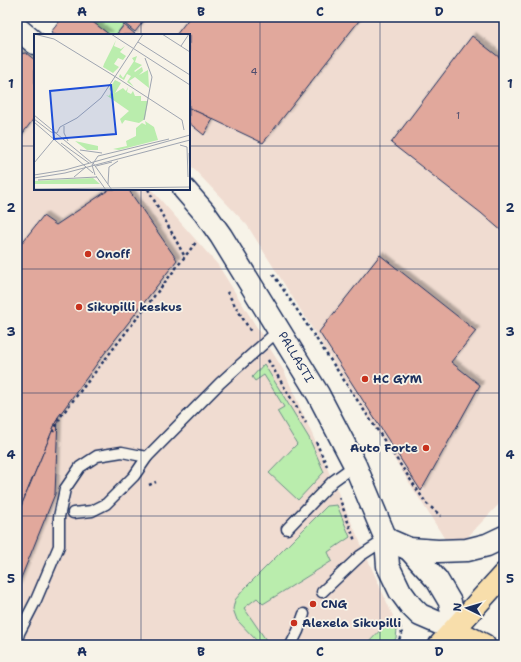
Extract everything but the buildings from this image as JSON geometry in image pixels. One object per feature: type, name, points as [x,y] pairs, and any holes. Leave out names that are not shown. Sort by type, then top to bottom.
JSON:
[{"type":"main road","points":[[451,640],[504,574]]},
{"type":"main road","points":[[451,640],[484,645]]},
{"type":"street","points":[[17,28],[34,42]]},
{"type":"street","name":"PALLASTI","points":[[185,190],[204,212],[221,236],[280,329],[318,394],[355,465],[386,539],[388,566],[400,591],[420,615],[451,640]]},
{"type":"street","points":[[386,539],[409,549],[438,551],[467,550],[487,545],[504,537]]},
{"type":"street","points":[[409,549],[437,580],[450,602],[451,640]]},
{"type":"lane","points":[[73,513],[92,511],[106,504],[134,476],[147,457],[220,383],[280,329]]},
{"type":"lane","points":[[17,641],[19,633],[36,600],[59,546],[59,517],[64,489],[80,467],[96,456],[122,452],[147,457]]},
{"type":"lane","points":[[287,529],[333,481],[355,465]]},
{"type":"lane","points":[[322,592],[360,556],[386,539]]},
{"type":"lane","points":[[290,645],[298,631],[304,614]]},
{"type":"path","points":[[149,190],[185,257]]},
{"type":"path","points":[[53,432],[61,416],[201,236]]},
{"type":"path","points":[[272,273],[426,503],[441,516]]},
{"type":"path","points":[[501,508],[504,505]]},
{"type":"path","points":[[396,645],[402,634],[398,620]]},
{"type":"shaded area","points":[[147,17],[504,17],[504,499],[453,552],[247,225],[190,165],[190,34],[134,34]]},
{"type":"shaded area","points":[[17,46],[34,59],[34,190],[152,190],[218,265],[284,371],[393,616],[368,645],[17,645]]},
{"type":"green space","points":[[86,17],[129,17],[117,34],[109,34]]},
{"type":"green space","points":[[264,364],[309,438],[324,472],[298,500],[269,473],[297,444],[277,411],[284,407],[264,375],[255,381],[252,377]]},
{"type":"green space","points":[[337,505],[350,537],[328,552],[332,561],[263,604],[257,598],[244,608],[266,640],[263,644],[257,641],[237,620],[233,609],[235,600],[245,588],[327,506]]},
{"type":"green space","points":[[390,620],[397,630],[396,638],[392,645],[366,645]]},
{"type":"place","name":"Onoff","points":[[88,254]]},
{"type":"place","name":"Sikupilli keskus","points":[[79,307]]},
{"type":"place","name":"HC GYM","points":[[365,379]]},
{"type":"place","name":"Auto Forte","points":[[426,448]]},
{"type":"place","name":"CNG","points":[[313,604]]},
{"type":"place","name":"Alexela Sikupilli","points":[[294,623]]}]
